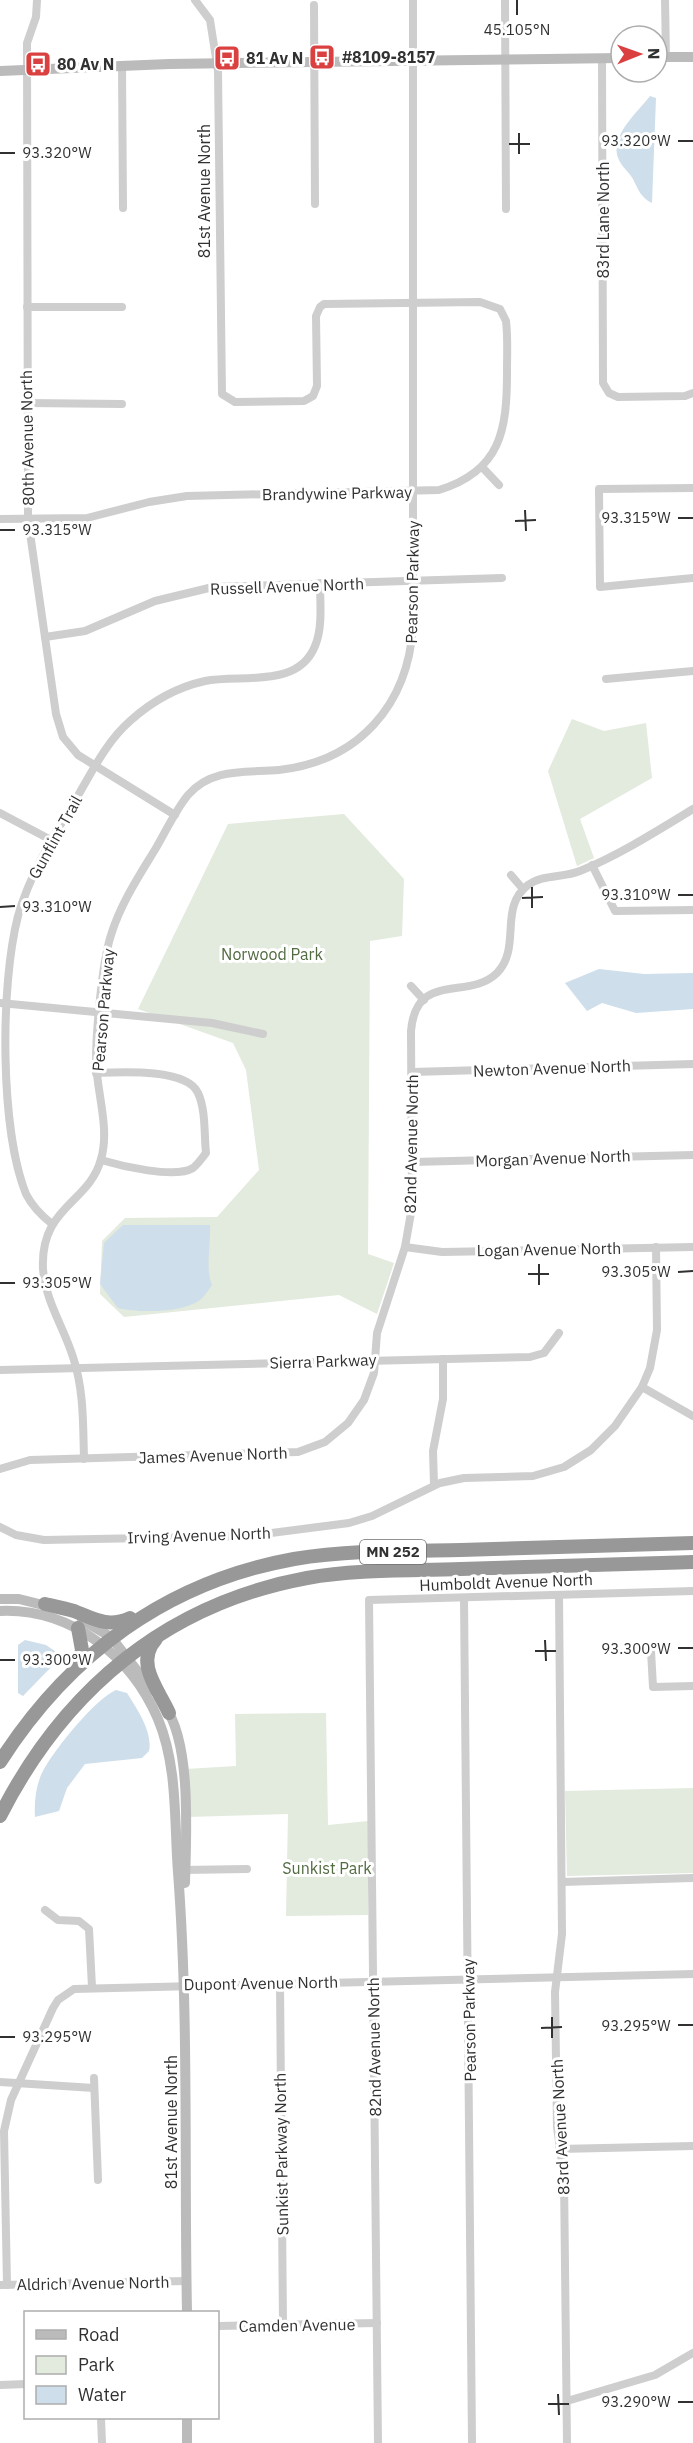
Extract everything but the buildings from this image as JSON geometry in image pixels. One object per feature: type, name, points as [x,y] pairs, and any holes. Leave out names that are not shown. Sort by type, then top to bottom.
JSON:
[{"type":"highway","name":"MN 252","points":[[0,1761],[32,1716],[78,1666],[107,1640],[146,1614],[219,1580],[277,1562],[357,1553],[693,1543]]},
{"type":"highway","name":"MN 252","points":[[0,1816],[21,1776],[51,1733],[80,1700],[123,1659],[164,1632],[246,1594],[314,1577],[370,1572],[693,1562]]},
{"type":"highway","points":[[45,1604],[73,1611],[102,1623],[116,1623],[191,1585],[219,1580]]},
{"type":"highway","points":[[78,1628],[82,1650],[78,1666]]},
{"type":"highway","points":[[164,1632],[150,1647],[146,1662],[149,1674],[170,1713]]},
{"type":"street","name":"80th Avenue North","points":[[37,0],[36,17],[27,43],[28,519],[58,726],[69,747],[94,767],[176,815]]},
{"type":"street","name":"81st Avenue North","points":[[195,0],[210,21],[218,63],[220,388],[227,399],[235,402],[309,399],[314,396],[317,386],[316,316],[320,307],[329,303],[412,302]]},
{"type":"street","name":"Pearson Parkway","points":[[76,1369],[44,1278],[43,1256],[52,1224],[66,1205],[94,1176],[101,1160],[104,1139],[96,1073],[105,957],[127,897],[189,795],[211,778],[231,772],[277,770],[316,763],[351,745],[367,733],[392,702],[408,666],[412,646],[413,581],[413,0]]},
{"type":"street","points":[[505,0],[506,209]]},
{"type":"street","points":[[664,24],[665,0]]},
{"type":"street","points":[[314,5],[315,204]]},
{"type":"street","points":[[669,57],[693,57]]},
{"type":"street","name":"83rd Lane North","points":[[602,58],[603,383],[609,393],[618,397],[685,396],[693,393]]},
{"type":"street","points":[[0,71],[218,63],[609,58]]},
{"type":"street","points":[[122,66],[123,208]]},
{"type":"street","name":"Brandywine Parkway","points":[[0,519],[87,518],[149,502],[187,496],[413,492],[453,486],[482,467],[496,447],[506,420],[507,328],[500,309],[480,302],[412,302]]},
{"type":"street","points":[[27,307],[122,307]]},
{"type":"street","points":[[27,403],[122,404]]},
{"type":"street","points":[[482,467],[499,485]]},
{"type":"street","points":[[693,488],[599,489],[600,587],[693,578]]},
{"type":"street","name":"Russell Avenue North","points":[[45,637],[102,626],[155,601],[193,591],[233,586],[502,578]]},
{"type":"street","name":"Gunflint Trail","points":[[52,1224],[26,1194],[13,1153],[3,1096],[1,1056],[3,1003],[12,942],[18,916],[37,867],[94,767],[122,728],[162,698],[204,681],[273,676],[302,665],[315,648],[318,638],[320,583]]},
{"type":"street","points":[[606,680],[693,671]]},
{"type":"street","points":[[411,986],[424,1000],[444,988],[478,985],[497,972],[509,952],[511,909],[523,889],[537,880],[577,873],[592,866],[693,809]]},
{"type":"street","points":[[0,813],[51,840]]},
{"type":"street","points":[[592,866],[615,911],[693,910]]},
{"type":"street","points":[[511,875],[523,889]]},
{"type":"street","name":"82nd Avenue North","points":[[375,1359],[377,1333],[405,1247],[412,1207],[411,1031],[415,1015],[424,1000]]},
{"type":"street","points":[[3,1003],[212,1023],[263,1034]]},
{"type":"street","name":"Newton Avenue North","points":[[412,1072],[693,1064]]},
{"type":"street","points":[[96,1073],[124,1072],[172,1076],[192,1084],[200,1100],[206,1154],[194,1167],[177,1172],[128,1167],[101,1160]]},
{"type":"street","name":"Morgan Avenue North","points":[[412,1162],[693,1155]]},
{"type":"street","name":"Logan Avenue North","points":[[405,1247],[442,1252],[693,1247]]},
{"type":"street","points":[[656,1247],[657,1330],[650,1368],[642,1387],[693,1416]]},
{"type":"street","name":"Sierra Parkway","points":[[0,1370],[537,1356],[550,1347],[559,1334]]},
{"type":"street","name":"James Avenue North","points":[[0,1469],[17,1462],[30,1460],[283,1453],[312,1448],[337,1433],[356,1412],[370,1388],[375,1359]]},
{"type":"street","points":[[434,1485],[433,1451],[442,1414],[443,1359]]},
{"type":"street","points":[[76,1369],[82,1395],[84,1458]]},
{"type":"street","name":"Irving Avenue North","points":[[0,1527],[16,1535],[44,1540],[262,1535],[361,1520],[434,1485],[464,1478],[533,1476],[564,1467],[604,1438],[642,1387]]},
{"type":"street","name":"Humboldt Avenue North","points":[[370,1650],[369,1600],[693,1591]]},
{"type":"street","name":"83rd Avenue North","points":[[559,1595],[562,1934],[557,1977],[557,2127],[564,2177],[567,2443]]},
{"type":"street","name":"Pearson Parkway","points":[[464,1598],[472,2443]]},
{"type":"street","points":[[0,1599],[45,1604],[85,1621],[107,1640]]},
{"type":"street","points":[[0,1611],[43,1615],[107,1640]]},
{"type":"street","name":"81st Avenue North","points":[[107,1640],[170,1713],[178,1738],[183,1766],[187,2311]]},
{"type":"street","name":"82nd Avenue North","points":[[370,1650],[378,2443]]},
{"type":"street","points":[[651,1651],[653,1687],[693,1686]]},
{"type":"street","name":"81st Avenue North","points":[[123,1659],[148,1700],[167,1744],[174,1786],[182,1870]]},
{"type":"street","points":[[182,1870],[247,1869]]},
{"type":"street","points":[[562,1882],[693,1878]]},
{"type":"street","points":[[45,1910],[58,1920],[80,1921],[89,1929],[92,1987]]},
{"type":"street","name":"Dupont Avenue North","points":[[19,2082],[52,2008],[65,1994],[92,1987],[693,1974]]},
{"type":"street","name":"Sunkist Parkway North","points":[[280,1983],[283,2326]]},
{"type":"street","points":[[94,2078],[98,2180]]},
{"type":"street","points":[[0,2082],[94,2088]]},
{"type":"street","points":[[3,2285],[5,2121],[19,2082]]},
{"type":"street","points":[[559,2149],[693,2146]]},
{"type":"street","name":"Aldrich Avenue North","points":[[3,2285],[186,2281]]},
{"type":"street","name":"Camden Avenue","points":[[219,2326],[377,2323]]},
{"type":"street","points":[[567,2401],[655,2375],[693,2353]]},
{"type":"street","points":[[0,2385],[24,2384]]},
{"type":"street","points":[[101,2419],[102,2443]]},
{"type":"street","points":[[187,2419],[187,2443]]},
{"type":"green space","points":[[572,719],[604,731],[646,723],[652,778],[580,819],[594,858],[577,866],[548,771]]},
{"type":"green space","name":"Norwood Park","points":[[344,814],[404,879],[402,936],[370,941],[368,1254],[394,1263],[377,1314],[339,1295],[124,1317],[100,1294],[102,1241],[125,1218],[217,1217],[259,1170],[246,1070],[233,1043],[138,1009],[228,824]]},
{"type":"green space","name":"Sunkist Park","points":[[326,1713],[328,1825],[368,1821],[368,1915],[286,1916],[288,1814],[187,1817],[186,1769],[236,1766],[235,1714]]},
{"type":"green space","points":[[693,1788],[693,1873],[567,1876],[565,1791]]},
{"type":"water","points":[[650,96],[656,98],[652,203],[640,193],[631,176],[620,163],[617,151],[617,143],[621,134]]},
{"type":"water","points":[[599,969],[644,974],[693,973],[693,1009],[636,1013],[602,1003],[587,1011],[565,983]]},
{"type":"water","points":[[123,1225],[210,1225],[209,1264],[212,1285],[204,1297],[192,1304],[172,1310],[137,1311],[118,1308],[100,1284],[104,1243]]},
{"type":"water","points":[[25,1640],[46,1645],[59,1654],[56,1662],[23,1696],[18,1693],[18,1645]]},
{"type":"water","points":[[116,1690],[127,1693],[139,1713],[149,1736],[149,1751],[142,1758],[85,1764],[67,1788],[59,1811],[35,1817],[37,1787],[48,1762],[87,1714],[107,1695]]},
{"type":"place","name":"#8109-8157","points":[[322,57]]},
{"type":"place","name":"81 Av N","points":[[227,58]]},
{"type":"place","name":"80 Av N","points":[[38,64]]}]
